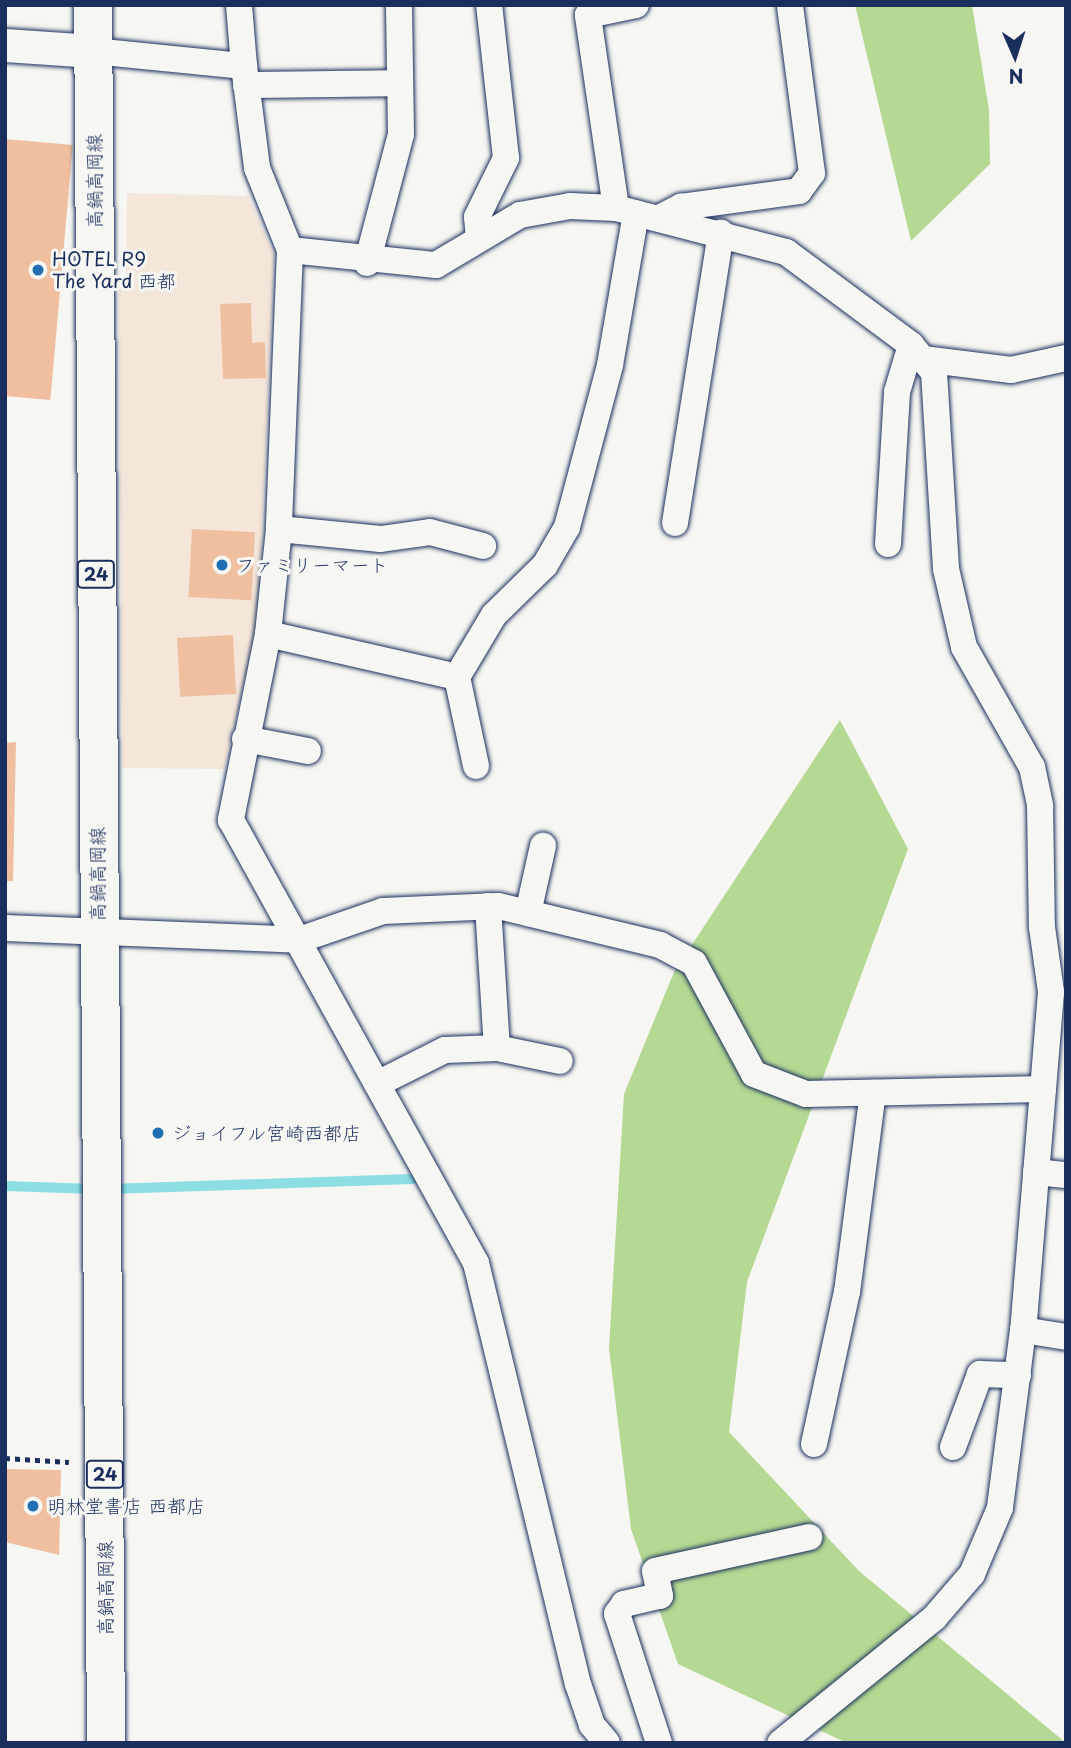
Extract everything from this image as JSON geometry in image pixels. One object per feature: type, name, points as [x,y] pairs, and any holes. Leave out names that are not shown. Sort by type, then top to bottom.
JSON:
[{"type":"main road","name":"高鍋高岡線","points":[[93,5],[99,1142],[105,1464],[106,1743]]},
{"type":"street","points":[[239,5],[257,168],[290,250],[279,529],[268,635],[244,739],[231,820],[299,940],[484,1286],[578,1684],[592,1725],[607,1743]]},
{"type":"street","points":[[479,239],[477,217],[506,158],[489,5]]},
{"type":"street","points":[[476,766],[457,677],[494,615],[545,565],[567,527],[610,365],[637,213],[588,15],[636,5]]},
{"type":"street","points":[[290,250],[367,262],[436,265],[479,239],[543,210],[637,213],[799,191],[812,173],[790,5]]},
{"type":"street","points":[[367,262],[401,134],[399,6]]},
{"type":"street","points":[[5,45],[93,51],[245,76],[400,83]]},
{"type":"street","points":[[637,213],[786,252],[917,352],[934,372],[946,569],[964,647],[1032,768],[1040,806],[1042,927],[1051,992],[1023,1331],[1000,1508],[972,1574],[934,1618],[780,1743]]},
{"type":"street","points":[[675,523],[720,233]]},
{"type":"street","points":[[917,352],[1011,370],[1049,366],[1066,358]]},
{"type":"street","points":[[888,544],[897,392],[917,352]]},
{"type":"street","points":[[279,529],[381,539],[430,532],[483,547]]},
{"type":"street","points":[[268,635],[457,677]]},
{"type":"street","points":[[244,739],[308,751]]},
{"type":"street","points":[[528,913],[543,846]]},
{"type":"street","points":[[5,928],[299,940],[383,911],[488,906],[660,945],[694,963],[754,1074],[806,1094],[1043,1089]]},
{"type":"street","points":[[488,906],[497,1048]]},
{"type":"street","points":[[1051,992],[1066,964]]},
{"type":"street","points":[[377,1084],[445,1050],[497,1048],[560,1060]]},
{"type":"street","points":[[814,1444],[847,1292],[873,1093]]},
{"type":"street","points":[[1036,1172],[1066,1175]]},
{"type":"street","points":[[1023,1331],[1066,1336]]},
{"type":"street","points":[[953,1447],[980,1374],[1017,1374]]},
{"type":"street","points":[[659,1743],[617,1614],[624,1604],[660,1596],[655,1571],[809,1537]]},
{"type":"path","points":[[5,1458],[105,1464]]},
{"type":"shaded area","points":[[127,193],[248,196],[274,254],[258,621],[224,769],[122,768],[119,290],[126,276]]},
{"type":"green space","points":[[855,5],[972,5],[989,110],[990,164],[911,241]]},
{"type":"green space","points":[[840,720],[908,849],[747,1282],[729,1432],[859,1571],[1066,1743],[847,1743],[678,1664],[631,1529],[609,1348],[624,1094],[674,972]]},
{"type":"building","name":"HOTEL R9 The Yard 西都","points":[[5,139],[73,145],[50,400],[5,396]]},
{"type":"building","points":[[251,303],[252,343],[265,342],[266,378],[223,379],[220,304]]},
{"type":"building","name":"ファミリーマート","points":[[192,529],[255,532],[251,600],[188,597]]},
{"type":"building","points":[[233,635],[236,694],[180,697],[177,638]]},
{"type":"building","points":[[16,742],[13,881],[5,881],[5,743]]},
{"type":"building","name":"明林堂書店 西都店","points":[[5,1469],[61,1470],[59,1555],[5,1542]]},
{"type":"waterway","points":[[109,1189],[413,1179]]},
{"type":"waterway","points":[[5,1186],[94,1189]]},
{"type":"place","name":"HOTEL R9 The Yard 西都","points":[[38,270]]},
{"type":"place","name":"ファミリーマート","points":[[222,565]]},
{"type":"place","name":"ジョイフル宮崎西都店","points":[[158,1133]]},
{"type":"place","name":"明林堂書店 西都店","points":[[33,1506]]}]
